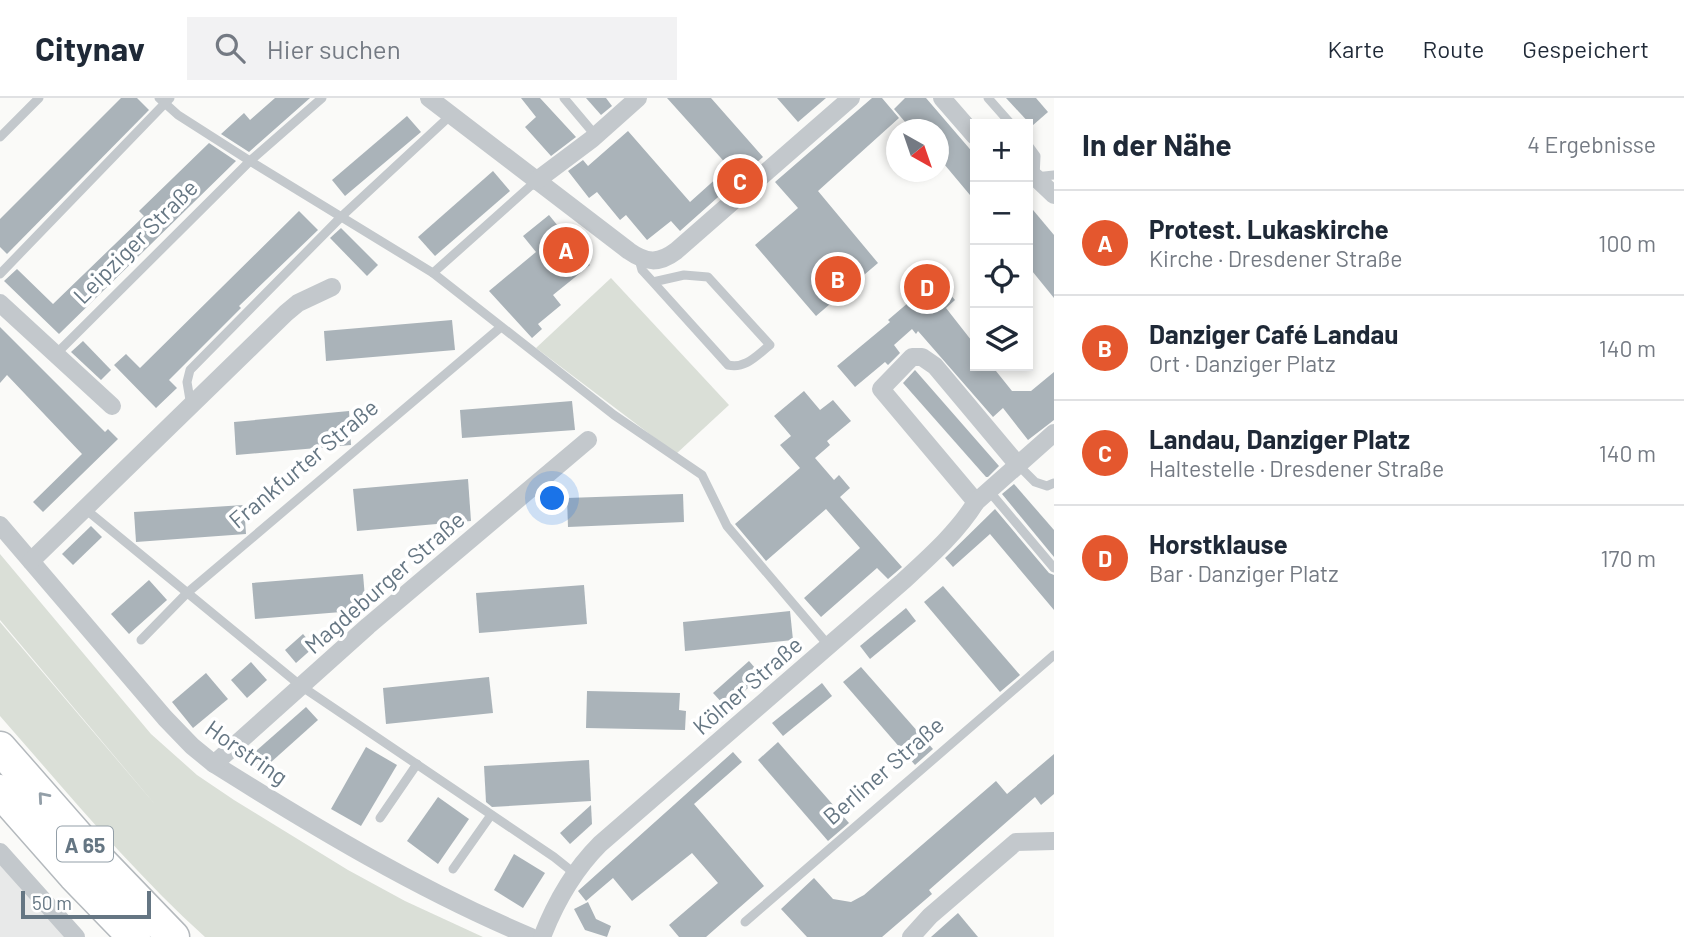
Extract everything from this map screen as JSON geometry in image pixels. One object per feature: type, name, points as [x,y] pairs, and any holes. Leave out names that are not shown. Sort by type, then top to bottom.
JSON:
[{"type":"highway","name":"A 65","points":[[0,748],[93,854],[173,937]]},
{"type":"highway","name":"A 65","points":[[0,791],[134,937]]},
{"type":"street","points":[[429,98],[639,259],[660,261],[676,251],[851,98]]},
{"type":"street","points":[[536,181],[596,136],[638,98]]},
{"type":"street","points":[[942,98],[970,130]]},
{"type":"street","points":[[1033,179],[1054,195]]},
{"type":"street","points":[[31,562],[298,303],[332,287]]},
{"type":"street","points":[[0,303],[111,406]]},
{"type":"street","points":[[982,497],[881,389],[912,357],[922,357],[935,366],[1018,465]]},
{"type":"street","name":"Kölner Straße","points":[[542,937],[552,912],[574,873],[600,844],[912,573],[982,497],[1054,433]]},
{"type":"street","name":"Magdeburger Straße","points":[[214,764],[301,685],[588,440]]},
{"type":"street","name":"Horstring","points":[[0,525],[165,718],[214,764],[364,856],[531,937]]},
{"type":"street","points":[[911,937],[930,916],[1016,842],[1054,841]]},
{"type":"street","points":[[0,852],[76,937]]},
{"type":"lane","points":[[0,137],[39,98]]},
{"type":"lane","name":"Leipziger Straße","points":[[55,355],[250,162],[322,98]]},
{"type":"lane","points":[[564,98],[596,136]]},
{"type":"lane","points":[[988,98],[1007,119]]},
{"type":"lane","points":[[0,274],[164,100],[250,162],[433,273],[614,415],[702,475],[727,526],[830,646]]},
{"type":"lane","points":[[191,406],[187,382],[190,370],[342,216],[451,115]]},
{"type":"lane","points":[[1033,152],[1036,156],[1033,169]]},
{"type":"lane","points":[[1033,177],[1054,175]]},
{"type":"lane","points":[[433,273],[536,181]]},
{"type":"lane","points":[[639,259],[642,270],[728,365],[738,367],[748,363],[770,345],[708,277],[684,275],[653,282]]},
{"type":"lane","name":"Frankfurter Straße","points":[[141,640],[187,593],[501,327]]},
{"type":"lane","points":[[1018,465],[1035,482],[1047,486],[1054,483]]},
{"type":"lane","points":[[982,497],[1054,568]]},
{"type":"lane","points":[[84,508],[301,685],[574,873]]},
{"type":"lane","name":"Berliner Straße","points":[[745,922],[1054,655]]},
{"type":"lane","points":[[380,818],[417,764]]},
{"type":"lane","points":[[453,869],[491,815]]},
{"type":"shaded area","points":[[611,278],[729,405],[676,454],[536,348]]},
{"type":"shaded area","points":[[0,554],[151,734],[197,775],[348,870],[405,901],[483,937],[205,937],[125,857],[0,716],[0,622],[158,808],[0,620]]},
{"type":"shaded area","points":[[0,850],[76,937],[0,937]]},
{"type":"building","points":[[121,98],[137,98],[149,110],[7,254],[0,247],[0,219]]},
{"type":"building","points":[[275,98],[310,98],[249,152],[221,134],[244,113],[250,120]]},
{"type":"building","points":[[521,98],[540,98],[576,137],[551,156],[525,127],[536,117]]},
{"type":"building","points":[[586,98],[606,98],[612,106],[601,115]]},
{"type":"building","points":[[667,98],[711,98],[763,157],[680,231],[671,221],[647,240],[626,215],[620,220],[597,192],[589,198],[568,171],[583,160],[588,166],[628,131],[690,202],[729,167]]},
{"type":"building","points":[[777,98],[826,98],[798,122]]},
{"type":"building","points":[[872,98],[882,98],[899,118],[886,119],[886,130],[818,191],[878,263],[816,316],[755,245],[798,208],[775,182]]},
{"type":"building","points":[[905,98],[926,98],[944,119],[903,119],[894,109]]},
{"type":"building","points":[[1006,98],[1036,98],[1048,112],[1033,125],[1033,119],[1026,119]]},
{"type":"building","points":[[407,116],[421,132],[345,196],[332,180]]},
{"type":"building","points":[[949,125],[970,149],[970,195],[949,170]]},
{"type":"building","points":[[209,143],[236,161],[59,334],[4,281],[17,269],[53,304],[144,216],[139,211]]},
{"type":"building","points":[[493,171],[510,191],[435,256],[418,237]]},
{"type":"building","points":[[1033,210],[1054,235],[1054,298],[1033,272]]},
{"type":"building","points":[[299,211],[318,230],[239,306],[241,308],[169,380],[177,388],[156,408],[114,365],[126,354],[140,368]]},
{"type":"building","points":[[549,215],[590,265],[553,295],[561,305],[538,324],[542,329],[532,338],[489,291],[536,252],[523,236]]},
{"type":"building","points":[[341,228],[378,265],[367,276],[330,238]]},
{"type":"building","points":[[930,270],[955,300],[946,308],[970,339],[970,371],[996,371],[1012,391],[1031,391],[1054,372],[1054,420],[1028,440],[1003,408],[993,417],[918,331],[916,334],[912,329],[894,345],[900,353],[888,365],[885,362],[855,387],[837,366],[890,322],[888,320],[916,296],[909,288]]},
{"type":"building","points":[[452,320],[455,350],[326,361],[324,331]]},
{"type":"building","points":[[0,327],[105,432],[108,429],[118,439],[43,512],[33,502],[82,454],[7,375],[0,383]]},
{"type":"building","points":[[83,341],[111,370],[101,380],[71,352]]},
{"type":"building","points":[[915,370],[999,466],[988,477],[903,383]]},
{"type":"building","points":[[804,391],[820,410],[833,400],[851,421],[827,441],[830,445],[815,458],[834,480],[839,475],[850,488],[840,497],[902,567],[888,579],[877,568],[821,617],[804,598],[860,548],[826,509],[766,561],[735,524],[800,468],[780,445],[791,436],[774,416]]},
{"type":"building","points":[[572,401],[575,430],[462,438],[460,410]]},
{"type":"building","points":[[349,411],[351,445],[236,455],[234,422]]},
{"type":"building","points":[[468,479],[471,521],[357,531],[353,489]]},
{"type":"building","points":[[1014,484],[1054,530],[1054,557],[1002,494]]},
{"type":"building","points":[[683,494],[684,522],[568,527],[567,498]]},
{"type":"building","points":[[244,505],[246,534],[136,542],[134,512]]},
{"type":"building","points":[[995,509],[1049,573],[1054,575],[1054,610],[990,534],[953,567],[945,558]]},
{"type":"building","points":[[91,526],[102,537],[73,565],[62,554]]},
{"type":"building","points":[[363,574],[366,610],[255,619],[252,583]]},
{"type":"building","points":[[149,580],[167,600],[129,634],[111,614]]},
{"type":"building","points":[[584,585],[587,624],[479,633],[476,593]]},
{"type":"building","points":[[943,586],[1020,675],[1000,692],[924,602]]},
{"type":"building","points":[[906,608],[916,621],[870,659],[860,646]]},
{"type":"building","points":[[790,611],[793,640],[685,651],[683,622]]},
{"type":"building","points":[[303,634],[314,647],[296,663],[285,650]]},
{"type":"building","points":[[749,661],[762,676],[726,707],[713,693]]},
{"type":"building","points":[[251,662],[267,680],[247,698],[231,680]]},
{"type":"building","points":[[861,667],[933,749],[915,765],[843,682]]},
{"type":"building","points":[[206,673],[228,699],[193,728],[172,702]]},
{"type":"building","points":[[489,677],[493,713],[386,724],[383,688]]},
{"type":"building","points":[[822,683],[832,696],[783,736],[772,723]]},
{"type":"building","points":[[587,691],[680,693],[679,710],[686,711],[685,730],[586,728]]},
{"type":"building","points":[[306,707],[318,720],[260,772],[248,758]]},
{"type":"building","points":[[778,742],[849,823],[828,841],[758,760]]},
{"type":"building","points":[[366,747],[397,765],[361,826],[331,809]]},
{"type":"building","points":[[733,752],[742,762],[694,804],[764,886],[706,937],[679,937],[669,925],[718,883],[692,853],[632,901],[613,878],[586,901],[578,891]]},
{"type":"building","points":[[1054,754],[1054,794],[1041,805],[1035,797],[929,890],[932,894],[882,937],[807,937],[781,909],[814,878],[833,899],[851,902],[864,895],[996,781],[1007,794]]},
{"type":"building","points":[[589,760],[591,801],[492,807],[486,802],[484,766]]},
{"type":"building","points":[[438,797],[469,819],[438,864],[407,841]]},
{"type":"building","points":[[591,805],[592,824],[570,844],[560,833]]},
{"type":"building","points":[[514,854],[545,873],[523,908],[494,890]]},
{"type":"building","points":[[588,902],[596,919],[611,926],[607,937],[585,930],[574,909]]},
{"type":"building","points":[[958,913],[978,937],[931,937]]},
{"type":"place","name":"Landau, Danziger Platz","points":[[740,181]]},
{"type":"place","name":"Protest. Lukaskirche","points":[[566,250]]},
{"type":"place","name":"Danziger Café Landau","points":[[838,279]]},
{"type":"place","name":"Horstklause","points":[[927,287]]}]
